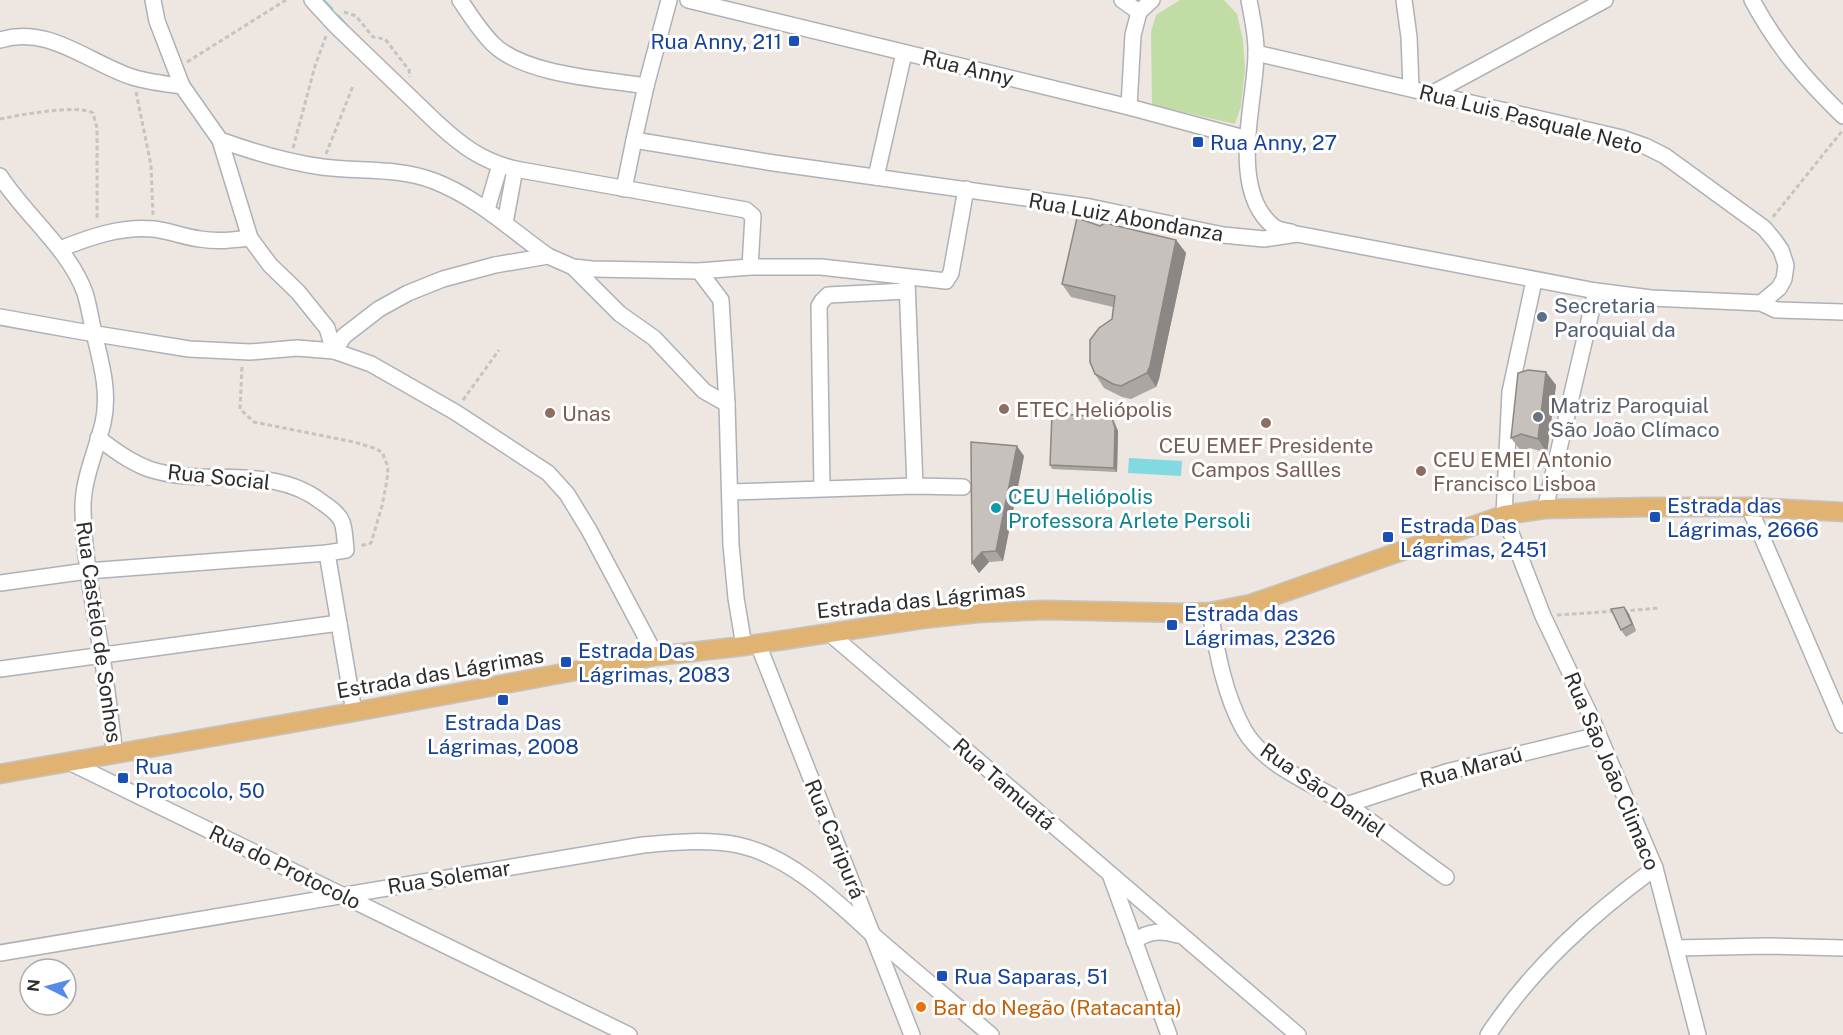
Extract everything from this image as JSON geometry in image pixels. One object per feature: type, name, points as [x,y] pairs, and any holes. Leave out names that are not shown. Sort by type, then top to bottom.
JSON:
[{"type":"main road","name":"Estrada das Lágrimas","points":[[0,774],[656,656],[751,645],[922,619],[1044,610],[1185,614],[1210,612],[1251,604],[1503,515],[1545,509],[1749,507],[1843,512]]},
{"type":"street","points":[[153,0],[157,21],[182,86],[220,140],[250,238],[270,265],[297,292],[327,328],[334,351]]},
{"type":"street","points":[[312,0],[335,17],[454,139],[479,157],[507,167],[750,212],[753,216],[750,267]]},
{"type":"street","points":[[459,0],[493,44],[508,56],[547,70],[646,86]]},
{"type":"street","points":[[624,189],[646,86],[669,0]]},
{"type":"street","name":"Rua Anny","points":[[688,0],[725,4],[904,53],[1129,107],[1248,139]]},
{"type":"street","points":[[1122,0],[1139,12]]},
{"type":"street","points":[[1129,107],[1133,35],[1139,12],[1152,0]]},
{"type":"street","points":[[1249,0],[1256,52],[1248,139],[1248,167],[1254,198],[1264,216],[1275,228],[1297,234]]},
{"type":"street","points":[[1404,0],[1409,37],[1411,88]]},
{"type":"street","points":[[1433,93],[1588,4],[1605,0]]},
{"type":"street","points":[[1752,0],[1768,30],[1792,64],[1843,116]]},
{"type":"street","points":[[0,40],[17,36],[48,39],[132,77],[182,86]]},
{"type":"street","name":"Rua Luis Pasquale Neto","points":[[1256,52],[1622,138],[1645,146],[1688,171],[1764,228],[1781,250],[1786,266],[1784,279],[1779,288],[1761,303]]},
{"type":"street","points":[[876,177],[904,53]]},
{"type":"street","points":[[220,140],[289,161],[321,167],[400,172],[417,175],[447,187],[487,209],[548,256],[573,267],[620,314],[654,338],[704,390],[727,404]]},
{"type":"street","name":"Rua Luiz Abondanza","points":[[634,140],[774,163],[1090,207],[1234,236],[1264,239],[1297,234],[1596,291],[1651,298],[1761,303],[1776,309],[1843,312]]},
{"type":"street","points":[[487,209],[507,167]]},
{"type":"street","points":[[505,223],[507,167]]},
{"type":"street","name":"Rua Castelo de Sonhos","points":[[0,176],[11,194],[60,249],[77,275],[85,294],[105,380],[105,408],[85,481],[82,509],[87,571],[102,656],[115,755]]},
{"type":"street","points":[[822,488],[819,306],[828,295],[950,278],[966,189]]},
{"type":"street","points":[[60,249],[97,234],[130,229],[153,229],[222,242],[250,238]]},
{"type":"street","points":[[334,351],[344,336],[379,309],[408,293],[453,276],[495,265],[548,256]]},
{"type":"street","points":[[573,267],[699,271],[750,267],[821,267],[868,271],[907,284]]},
{"type":"street","name":"Rua Caripurá","points":[[699,271],[721,300],[736,598],[751,645],[873,935],[912,1035]]},
{"type":"street","points":[[1503,515],[1510,392],[1534,281]]},
{"type":"street","points":[[907,284],[915,486]]},
{"type":"street","points":[[1545,509],[1596,291]]},
{"type":"street","points":[[0,316],[189,349],[243,352],[297,348],[334,351],[371,364],[455,412],[548,473],[567,494],[609,566],[656,656]]},
{"type":"street","name":"Rua Social","points":[[98,438],[125,458],[150,469],[189,475],[272,480],[313,495],[333,510],[342,522],[346,550]]},
{"type":"street","points":[[730,492],[915,486],[963,487]]},
{"type":"street","points":[[1749,507],[1843,725]]},
{"type":"street","name":"Rua São João Climaco","points":[[1503,515],[1544,616],[1655,868],[1698,1035]]},
{"type":"street","points":[[0,583],[87,571],[346,550]]},
{"type":"street","points":[[327,553],[354,712]]},
{"type":"street","name":"Rua São Daniel","points":[[1210,612],[1220,663],[1232,705],[1245,731],[1263,754],[1346,805],[1446,877]]},
{"type":"street","points":[[0,669],[339,623]]},
{"type":"street","name":"Rua Tamuatá","points":[[828,632],[1298,1035]]},
{"type":"street","points":[[1826,688],[1843,687]]},
{"type":"street","name":"Rua Maraú","points":[[1346,805],[1446,772],[1598,735]]},
{"type":"street","name":"Rua do Protocolo","points":[[70,763],[629,1035]]},
{"type":"street","name":"Rua Solemar","points":[[0,953],[643,846],[710,841],[740,846],[768,856],[806,878],[838,901],[873,935],[991,1035]]},
{"type":"street","points":[[1488,1035],[1526,984],[1571,935],[1655,868]]},
{"type":"street","points":[[1110,874],[1169,1035]]},
{"type":"street","points":[[1134,941],[1145,934],[1154,932],[1181,935]]},
{"type":"street","points":[[1676,948],[1766,946],[1843,948]]},
{"type":"path","points":[[175,69],[286,0]]},
{"type":"path","points":[[289,161],[315,66],[335,17],[356,16],[374,37],[385,39],[402,62]]},
{"type":"path","points":[[132,77],[151,165],[153,229]]},
{"type":"path","points":[[321,167],[353,86]]},
{"type":"path","points":[[0,119],[73,110],[88,110],[93,113],[97,128],[97,234]]},
{"type":"path","points":[[1764,228],[1843,129]]},
{"type":"path","points":[[455,412],[499,350]]},
{"type":"path","points":[[243,352],[240,409],[254,422],[364,445],[382,452],[386,458],[387,480],[382,506],[370,543],[346,550]]},
{"type":"path","points":[[1544,616],[1659,608]]},
{"type":"green space","points":[[1180,0],[1224,0],[1237,14],[1243,40],[1245,69],[1241,106],[1235,124],[1152,105],[1151,32],[1156,15]]},
{"type":"water","points":[[1129,458],[1182,461],[1181,476],[1128,473]]},
{"type":"building","points":[[1077,218],[1100,226],[1105,223],[1176,240],[1150,366],[1147,373],[1121,386],[1095,374],[1090,362],[1090,340],[1099,328],[1112,319],[1115,296],[1062,284]]},
{"type":"building","points":[[1528,370],[1546,372],[1538,439],[1521,434],[1511,438],[1518,373]]},
{"type":"building","points":[[1052,413],[1112,418],[1115,428],[1114,468],[1050,465]]},
{"type":"building","name":"CEU Heliópolis Professora Arlete Persoli","points":[[971,442],[1017,446],[996,551],[982,552],[972,563]]},
{"type":"building","points":[[1624,607],[1632,624],[1621,630],[1611,609]]},
{"type":"waterway","points":[[322,0],[331,9]]},
{"type":"waterway","points":[[338,17],[346,26]]},
{"type":"place","name":"Rua Anny, 211","points":[[794,41]]},
{"type":"place","name":"Rua Anny, 27","points":[[1198,142]]},
{"type":"place","name":"Secretaria Paroquial da","points":[[1542,317]]},
{"type":"place","name":"ETEC Heliópolis","points":[[1004,409]]},
{"type":"place","name":"Unas","points":[[550,413]]},
{"type":"place","name":"Matriz Paroquial São João Clímaco","points":[[1538,417]]},
{"type":"place","name":"CEU EMEF Presidente Campos Sallles","points":[[1266,423]]},
{"type":"place","name":"CEU EMEI Antonio Francisco Lisboa","points":[[1421,471]]},
{"type":"place","name":"CEU Heliópolis Professora Arlete Persoli","points":[[996,508]]},
{"type":"place","name":"Estrada das Lágrimas, 2666","points":[[1655,517]]},
{"type":"place","name":"Estrada Das Lágrimas, 2451","points":[[1388,537]]},
{"type":"place","name":"Estrada das Lágrimas, 2326","points":[[1172,625]]},
{"type":"place","name":"Estrada Das Lágrimas, 2083","points":[[566,662]]},
{"type":"place","name":"Estrada Das Lágrimas, 2008","points":[[503,700]]},
{"type":"place","name":"Rua Protocolo, 50","points":[[123,778]]},
{"type":"place","name":"Rua Saparas, 51","points":[[942,976]]},
{"type":"place","name":"Bar do Negão (Ratacanta)","points":[[921,1007]]}]
